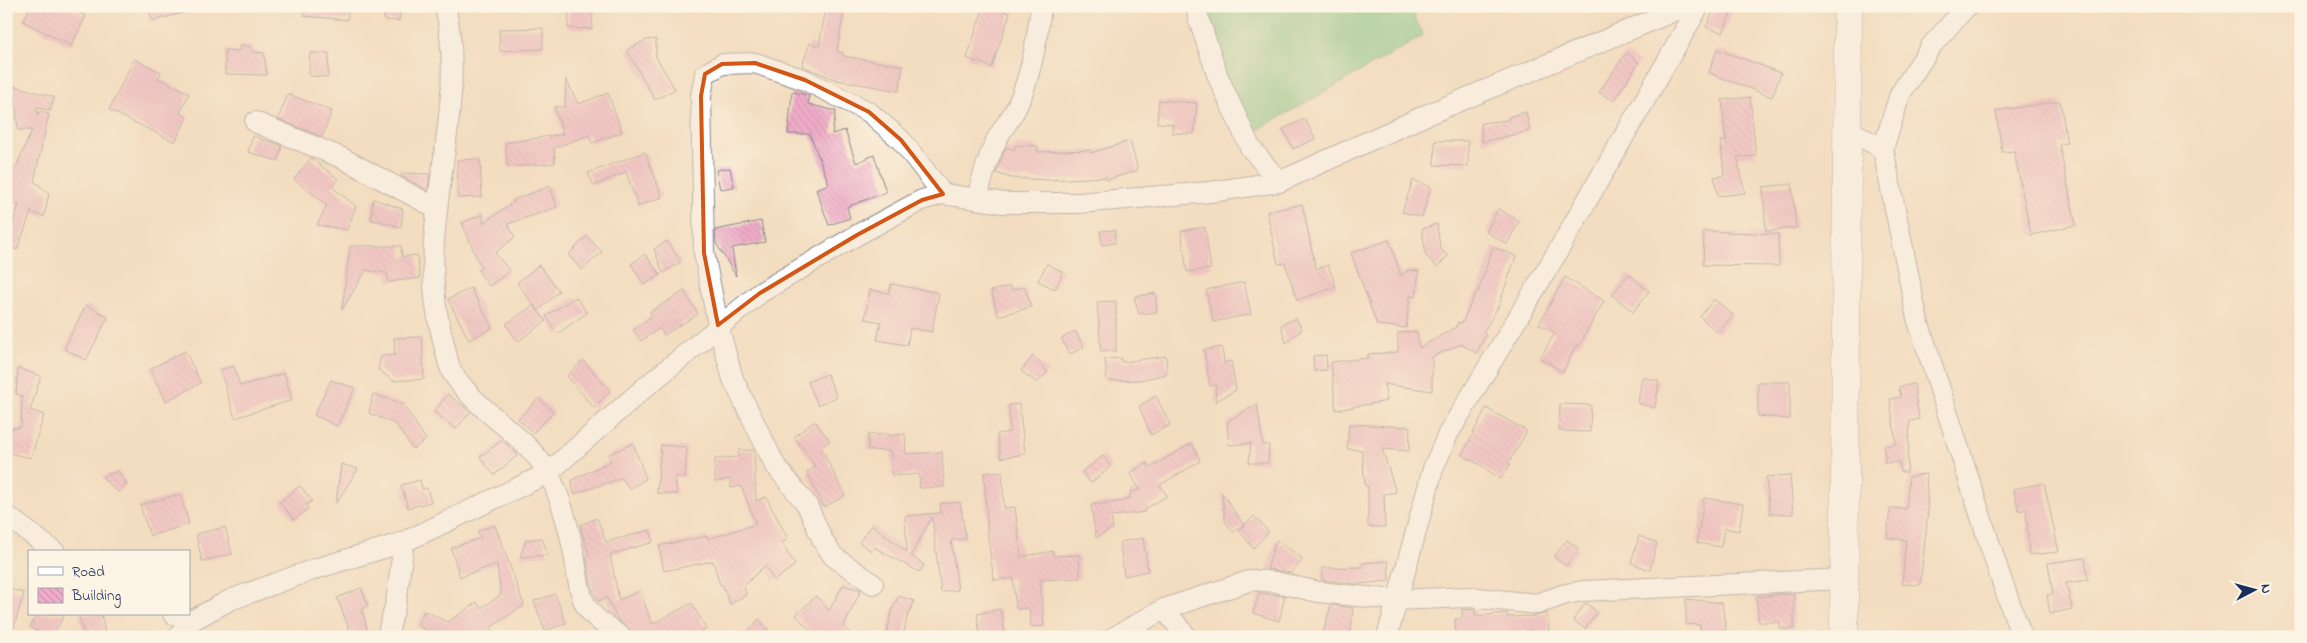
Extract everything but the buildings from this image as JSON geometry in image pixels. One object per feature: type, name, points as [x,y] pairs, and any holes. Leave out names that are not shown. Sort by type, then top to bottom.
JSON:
[{"type":"highway","points":[[1844,637],[1848,6]]},
{"type":"street","points":[[445,6],[450,26],[454,76],[436,208],[432,263],[436,308],[452,371],[479,406],[527,448],[548,473],[573,547],[585,603],[595,617],[621,637]]},
{"type":"street","points":[[977,199],[983,172],[994,146],[1017,106],[1029,77],[1036,46],[1041,6]]},
{"type":"street","points":[[1197,6],[1198,17],[1218,77],[1250,147],[1279,182]]},
{"type":"street","points":[[190,615],[315,569],[404,542],[548,473],[718,325],[760,293],[857,235],[922,200],[944,194],[1004,203],[1078,203],[1210,192],[1279,182],[1424,116],[1686,6]]},
{"type":"street","points":[[1387,637],[1433,469],[1448,434],[1555,256],[1699,6]]},
{"type":"street","points":[[1967,6],[1932,45],[1900,94],[1883,149],[1917,318],[2000,576],[2022,637]]},
{"type":"street","points":[[873,584],[834,556],[822,541],[807,505],[775,465],[733,379],[718,325],[704,253],[702,96],[705,74],[722,64],[755,63],[805,80],[869,112],[901,140],[944,194]]},
{"type":"street","points":[[256,122],[342,158],[436,208]]},
{"type":"street","points":[[1847,129],[1883,149]]},
{"type":"street","points":[[6,515],[52,550]]},
{"type":"street","points":[[387,637],[396,602],[404,542]]},
{"type":"street","points":[[1114,637],[1164,609],[1252,580],[1276,582],[1318,592],[1396,600],[1469,597],[1537,604],[1583,591],[1844,579]]},
{"type":"street","points":[[1164,609],[1186,637]]},
{"type":"street","points":[[178,637],[182,618]]},
{"type":"highlighted area","points":[[755,63],[805,80],[869,112],[901,140],[943,194],[922,200],[857,235],[760,293],[718,325],[704,253],[701,96],[705,74],[722,64]]},
{"type":"green space","points":[[1199,6],[1410,6],[1423,36],[1245,137]]}]
